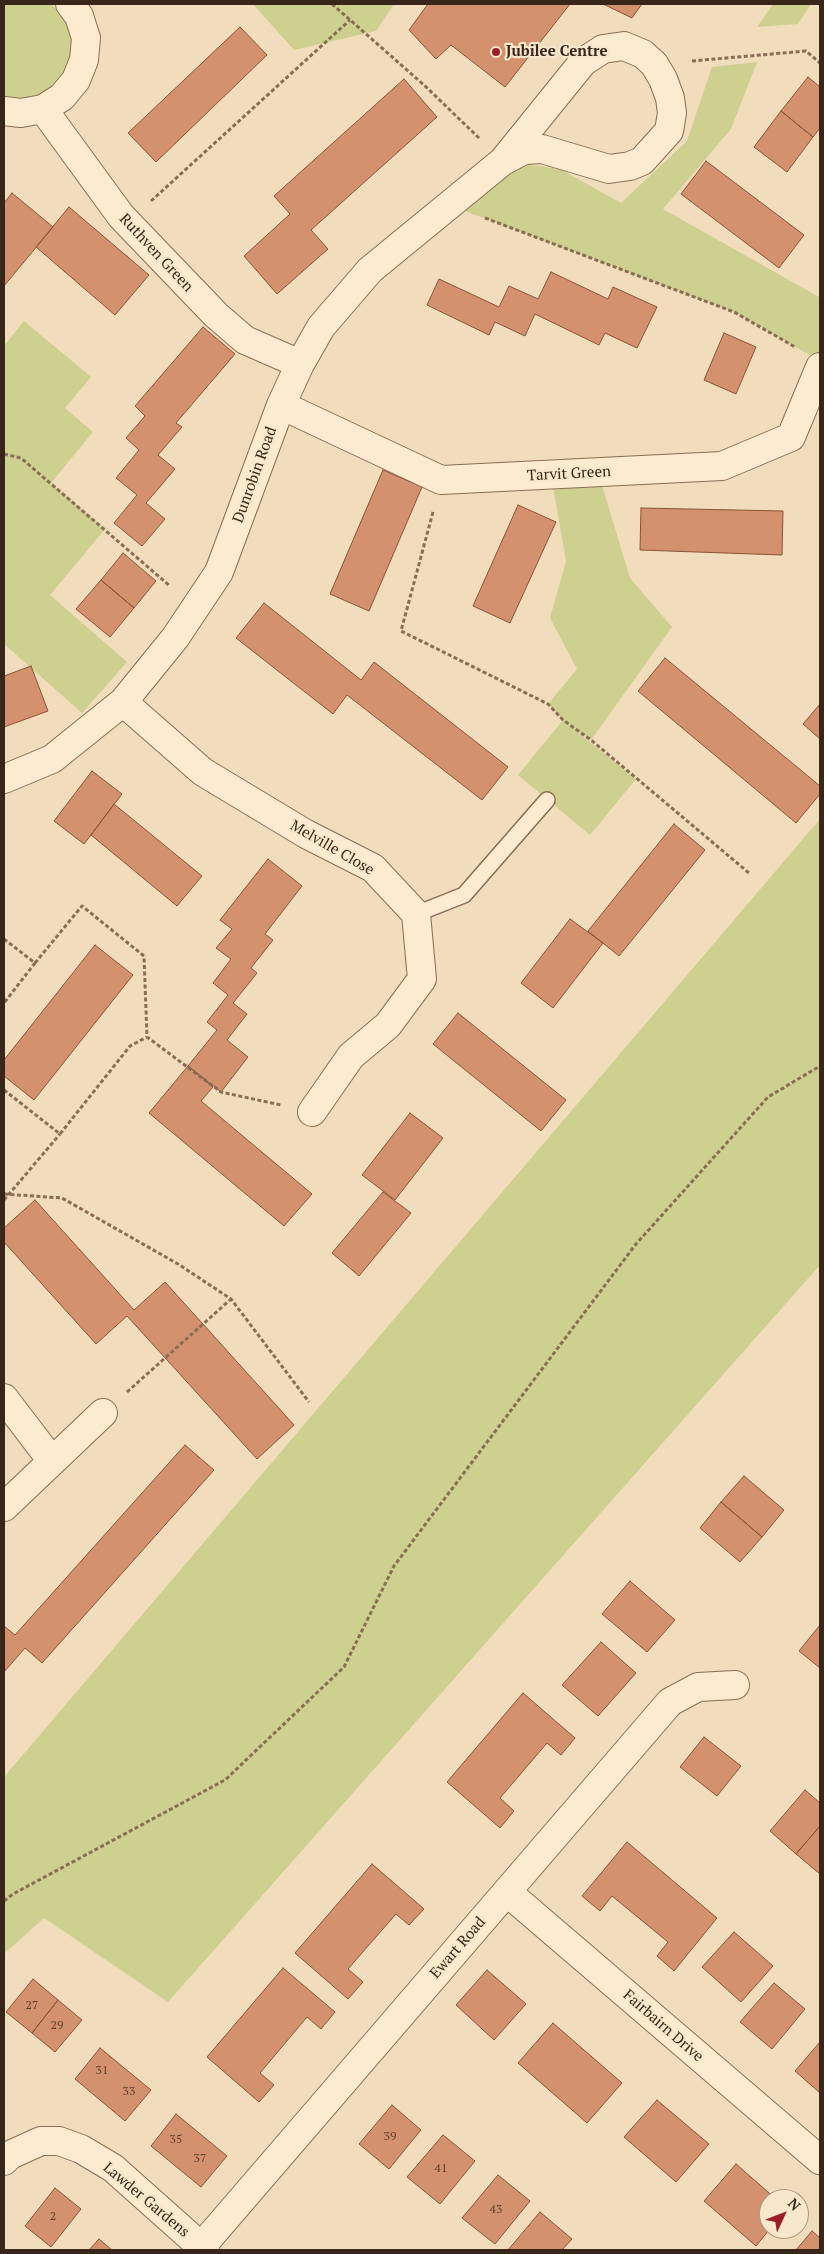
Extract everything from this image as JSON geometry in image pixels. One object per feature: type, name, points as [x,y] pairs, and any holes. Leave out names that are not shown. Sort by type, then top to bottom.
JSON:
[{"type":"street","points":[[4,111],[21,113],[43,109],[62,97],[76,80],[84,60],[86,38],[79,16],[70,4]]},
{"type":"street","name":"Dunrobin Road","points":[[4,779],[52,759],[123,702],[175,638],[219,572],[281,405],[300,364],[321,326],[370,270],[502,161],[583,62],[603,49],[624,46],[642,54],[654,64],[663,79],[670,98],[672,113],[669,130],[642,160],[630,166],[609,170],[542,149],[524,150],[502,161]]},
{"type":"street","name":"Ruthven Green","points":[[43,109],[127,223],[216,315],[245,340],[300,364]]},
{"type":"street","name":"Tarvit Green","points":[[281,405],[441,480],[722,466],[791,437],[812,359]]},
{"type":"street","name":"Melville Close","points":[[123,702],[203,772],[306,834],[373,868],[416,914]]},
{"type":"street","points":[[312,1112],[350,1056],[388,1026],[422,979],[416,914]]},
{"type":"street","points":[[4,1398],[52,1462]]},
{"type":"street","points":[[4,1507],[103,1413]]},
{"type":"street","name":"Ewart Road","points":[[203,2248],[670,1702],[698,1687],[735,1685]]},
{"type":"street","name":"Fairbairn Drive","points":[[506,1892],[820,2160]]},
{"type":"street","name":"Lawder Gardens","points":[[4,2161],[10,2155],[41,2141],[59,2141],[81,2149],[113,2168],[203,2248]]},
{"type":"lane","points":[[416,914],[464,895],[547,800]]},
{"type":"path","points":[[332,4],[455,113],[502,161]]},
{"type":"path","points":[[127,223],[350,20]]},
{"type":"path","points":[[654,64],[806,51],[820,63]]},
{"type":"path","points":[[449,205],[734,312],[812,359]]},
{"type":"path","points":[[4,454],[21,458],[195,608]]},
{"type":"path","points":[[441,480],[400,630],[548,704],[563,720],[591,740],[749,873]]},
{"type":"path","points":[[4,1003],[82,906],[144,956],[147,1037]]},
{"type":"path","points":[[4,939],[35,963]]},
{"type":"path","points":[[147,1037],[221,1092],[312,1112]]},
{"type":"path","points":[[4,1200],[60,1134],[130,1046],[147,1037]]},
{"type":"path","points":[[4,1901],[13,1894],[226,1780],[344,1667],[394,1566],[636,1244],[768,1097],[820,1066]]},
{"type":"path","points":[[4,1090],[60,1134]]},
{"type":"path","points":[[4,1194],[62,1198],[178,1264],[232,1300],[309,1402]]},
{"type":"path","points":[[103,1413],[232,1300]]},
{"type":"green space","points":[[4,4],[51,4],[62,15],[70,31],[72,49],[68,67],[57,83],[43,93],[27,98],[4,96]]},
{"type":"green space","points":[[253,4],[394,4],[376,31],[294,50]]},
{"type":"green space","points":[[773,4],[811,4],[798,24],[757,27]]},
{"type":"green space","points":[[757,62],[731,129],[663,209],[819,297],[820,361],[734,312],[449,205],[503,161],[560,169],[621,203],[687,141],[712,67]]},
{"type":"green space","points":[[24,321],[91,377],[65,408],[93,432],[51,483],[105,529],[50,595],[127,662],[82,713],[4,644],[4,346]]},
{"type":"green space","points":[[598,472],[630,578],[672,627],[591,740],[572,728],[636,779],[590,835],[518,775],[563,720],[548,704],[577,669],[550,618],[566,561],[551,475]]},
{"type":"green space","points":[[820,819],[820,1265],[168,2002],[44,1918],[4,1954],[4,1777]]},
{"type":"building","name":"Jubilee Centre","points":[[428,4],[570,4],[505,87],[451,45],[436,59],[409,30]]},
{"type":"building","name":"Jubilee Centre","points":[[603,4],[642,4],[632,18]]},
{"type":"building","points":[[240,27],[267,55],[156,162],[128,133]]},
{"type":"building","points":[[808,77],[820,87],[820,128],[813,137],[781,111]]},
{"type":"building","points":[[404,79],[437,117],[311,230],[328,249],[277,294],[244,256],[290,214],[274,196]]},
{"type":"building","points":[[781,111],[813,137],[787,172],[754,147]]},
{"type":"building","points":[[706,161],[804,235],[779,268],[681,194]]},
{"type":"building","points":[[12,193],[53,227],[4,286],[4,203]]},
{"type":"building","points":[[69,207],[149,275],[115,315],[36,247]]},
{"type":"building","points":[[551,272],[608,299],[613,287],[657,307],[637,348],[605,333],[599,345],[535,314],[525,336],[495,322],[489,335],[427,305],[439,279],[499,307],[509,286],[538,299]]},
{"type":"building","points":[[203,327],[235,354],[176,423],[182,427],[158,455],[175,469],[146,503],[165,519],[142,546],[114,523],[137,495],[116,478],[139,450],[126,438],[145,416],[135,406]]},
{"type":"building","points":[[724,333],[756,347],[736,394],[704,380]]},
{"type":"building","points":[[383,470],[422,487],[369,611],[330,594]]},
{"type":"building","points":[[518,505],[556,522],[510,623],[473,606]]},
{"type":"building","points":[[641,508],[783,511],[782,555],[640,550]]},
{"type":"building","points":[[123,553],[156,581],[134,608],[101,580]]},
{"type":"building","points":[[101,580],[134,608],[110,637],[76,609]]},
{"type":"building","points":[[264,603],[361,680],[374,662],[508,767],[482,800],[347,695],[333,714],[236,638]]},
{"type":"building","points":[[665,658],[820,786],[820,794],[796,823],[638,691]]},
{"type":"building","points":[[31,666],[48,711],[4,727],[4,676]]},
{"type":"building","points":[[820,704],[820,739],[803,724]]},
{"type":"building","points":[[92,771],[122,794],[84,844],[54,821]]},
{"type":"building","points":[[114,804],[202,876],[177,906],[91,835]]},
{"type":"building","points":[[674,824],[705,850],[619,956],[588,931]]},
{"type":"building","points":[[268,859],[302,886],[265,934],[273,940],[251,968],[257,973],[233,1003],[247,1014],[227,1040],[248,1057],[221,1092],[188,1066],[217,1030],[207,1022],[228,995],[213,983],[231,959],[216,948],[232,929],[220,920]]},
{"type":"building","points":[[570,919],[603,943],[553,1008],[521,983]]},
{"type":"building","points":[[95,945],[133,975],[34,1100],[4,1076],[4,1060]]},
{"type":"building","points":[[458,1013],[566,1100],[541,1131],[433,1044]]},
{"type":"building","points":[[188,1066],[213,1087],[201,1101],[312,1194],[284,1226],[149,1113]]},
{"type":"building","points":[[410,1113],[443,1138],[395,1200],[362,1175]]},
{"type":"building","points":[[383,1192],[411,1213],[359,1276],[332,1253]]},
{"type":"building","points":[[35,1200],[134,1310],[165,1282],[294,1425],[257,1459],[127,1316],[96,1344],[4,1242],[4,1228]]},
{"type":"building","points":[[185,1445],[214,1470],[42,1663],[25,1648],[4,1672],[4,1626],[15,1635]]},
{"type":"building","points":[[744,1476],[784,1510],[762,1537],[721,1502]]},
{"type":"building","points":[[721,1502],[762,1537],[740,1562],[700,1528]]},
{"type":"building","points":[[630,1581],[675,1620],[647,1652],[602,1614]]},
{"type":"building","points":[[820,1625],[820,1668],[799,1651]]},
{"type":"building","points":[[601,1642],[636,1673],[598,1716],[562,1685]]},
{"type":"building","points":[[523,1693],[575,1738],[561,1755],[547,1743],[500,1798],[514,1811],[500,1828],[447,1782]]},
{"type":"building","points":[[704,1737],[741,1766],[717,1796],[680,1767]]},
{"type":"building","points":[[805,1790],[820,1803],[820,1826],[796,1854],[770,1831]]},
{"type":"building","points":[[820,1826],[820,1874],[796,1854]]},
{"type":"building","points":[[627,1842],[717,1918],[674,1971],[657,1956],[668,1942],[612,1896],[600,1911],[582,1896]]},
{"type":"building","points":[[372,1864],[424,1909],[409,1925],[396,1914],[348,1969],[363,1982],[348,1999],[295,1953]]},
{"type":"building","points":[[734,1932],[773,1966],[741,2002],[702,1967]]},
{"type":"building","points":[[283,1968],[335,2012],[321,2029],[307,2017],[260,2073],[274,2085],[259,2102],[207,2057]]},
{"type":"building","points":[[487,1970],[526,2004],[494,2040],[456,2005]]},
{"type":"building","points":[[33,1979],[58,2000],[32,2033],[6,2012]]},
{"type":"building","points":[[774,1983],[805,2009],[772,2049],[740,2022]]},
{"type":"building","points":[[58,2000],[82,2020],[55,2052],[32,2033]]},
{"type":"building","points":[[553,2023],[622,2083],[587,2123],[518,2063]]},
{"type":"building","points":[[820,2042],[820,2093],[795,2071]]},
{"type":"building","points":[[100,2048],[151,2090],[125,2121],[75,2079]]},
{"type":"building","points":[[657,2100],[709,2144],[676,2182],[624,2137]]},
{"type":"building","points":[[392,2105],[421,2130],[389,2169],[359,2144]]},
{"type":"building","points":[[176,2114],[227,2156],[201,2187],[151,2146]]},
{"type":"building","points":[[443,2135],[475,2161],[440,2204],[407,2177]]},
{"type":"building","points":[[736,2164],[765,2189],[759,2189],[759,2239],[762,2239],[756,2246],[704,2201]]},
{"type":"building","points":[[498,2175],[530,2201],[495,2244],[462,2218]]},
{"type":"building","points":[[55,2188],[81,2209],[51,2247],[25,2226]]},
{"type":"building","points":[[540,2212],[572,2239],[562,2250],[508,2250]]},
{"type":"building","points":[[812,2231],[820,2238],[820,2250],[796,2250],[805,2239],[809,2239],[809,2235]]},
{"type":"building","points":[[99,2239],[112,2250],[89,2250]]},
{"type":"place","name":"Jubilee Centre","points":[[496,52]]}]
